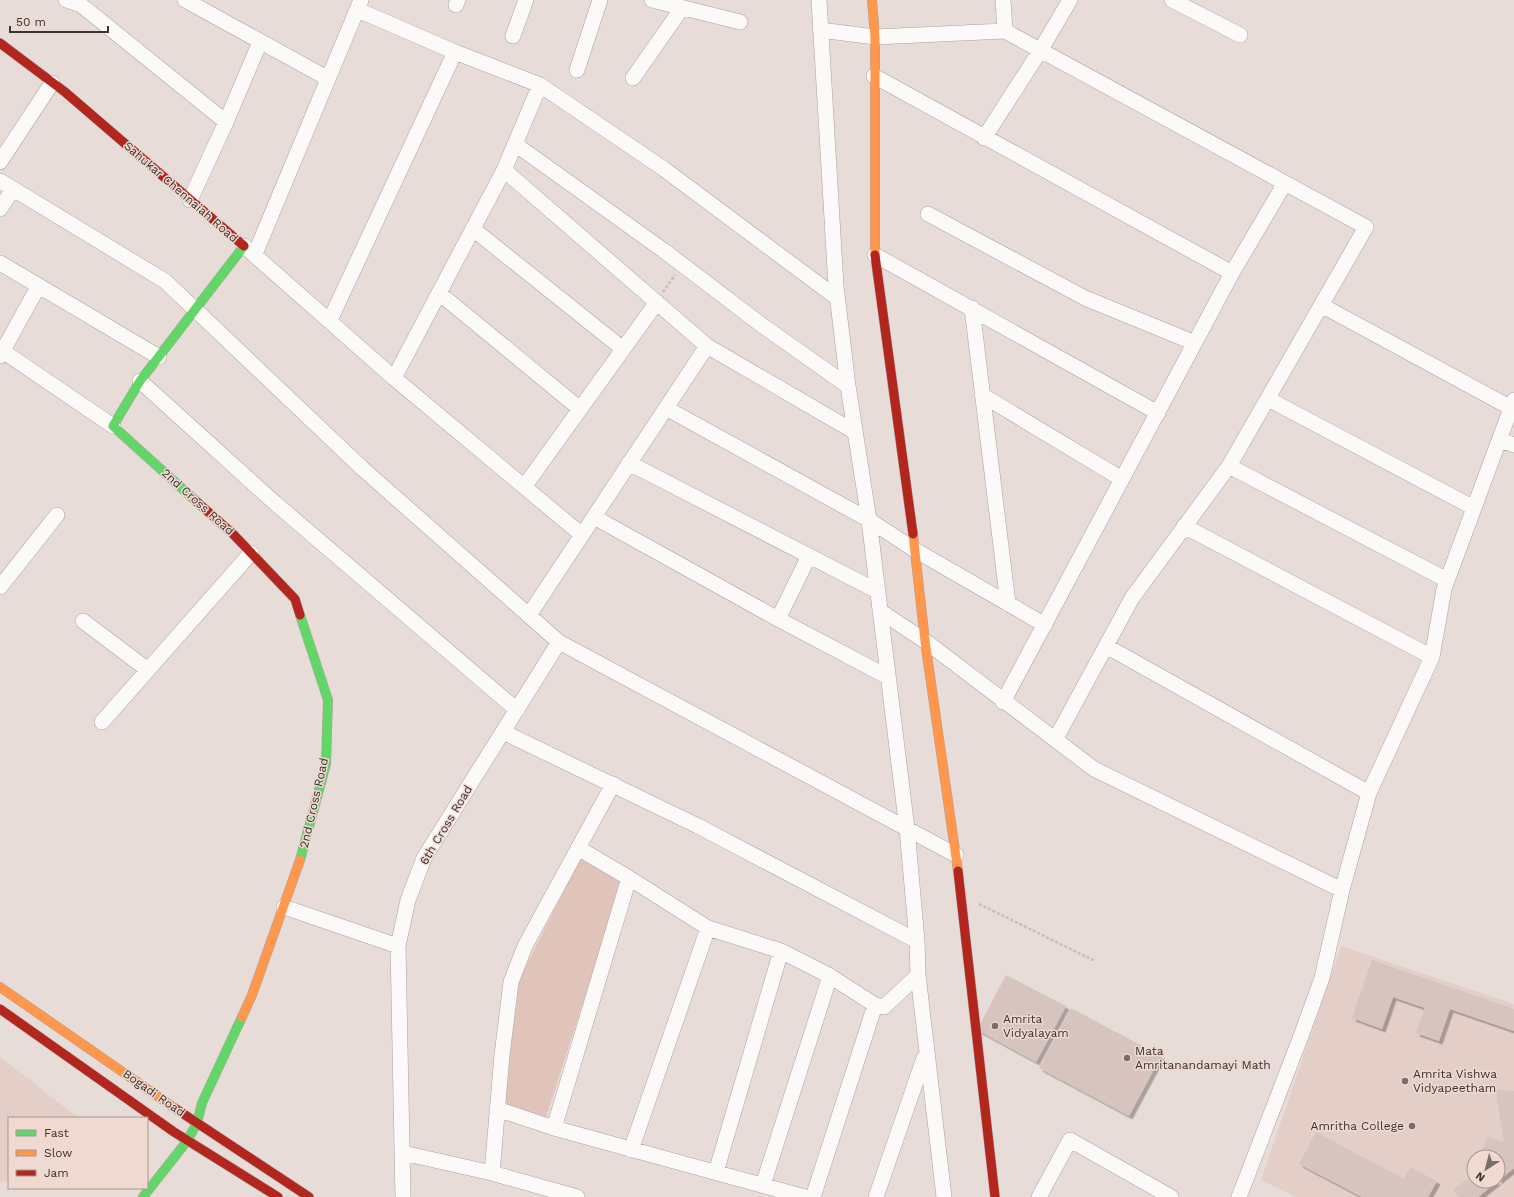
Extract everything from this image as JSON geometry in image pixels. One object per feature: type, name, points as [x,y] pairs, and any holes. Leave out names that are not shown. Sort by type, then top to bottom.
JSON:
[{"type":"street","points":[[66,0],[81,5],[226,122]]},
{"type":"street","points":[[185,0],[327,78]]},
{"type":"street","points":[[514,36],[526,0]]},
{"type":"street","points":[[577,70],[600,0]]},
{"type":"street","points":[[652,0],[740,22]]},
{"type":"street","points":[[819,0],[837,298],[848,386],[869,520],[907,829],[917,941],[918,975],[944,1197]]},
{"type":"street","points":[[872,0],[875,37],[875,255],[915,550],[925,641],[956,856],[995,1197]]},
{"type":"street","points":[[1003,0],[1005,32]]},
{"type":"street","points":[[984,138],[1040,51],[1070,0]]},
{"type":"street","points":[[1172,0],[1240,35]]},
{"type":"street","points":[[582,534],[394,378],[250,250],[359,5],[455,52],[540,85],[664,169],[837,298]]},
{"type":"street","points":[[633,78],[682,8]]},
{"type":"street","points":[[820,30],[875,37],[1005,32],[1366,227],[1229,466],[1132,598],[1055,740]]},
{"type":"street","points":[[190,200],[226,122],[260,42]]},
{"type":"street","name":"Sahukar Chennaiah Road","points":[[0,43],[52,83],[250,250],[194,310],[140,381],[112,426]]},
{"type":"street","points":[[330,320],[455,52]]},
{"type":"street","points":[[874,76],[984,138],[1232,273]]},
{"type":"street","points":[[0,162],[52,83]]},
{"type":"street","points":[[394,378],[504,170],[540,85]]},
{"type":"street","points":[[515,144],[682,264],[763,326],[848,386]]},
{"type":"street","points":[[504,170],[707,346],[855,432]]},
{"type":"street","points":[[0,181],[165,281],[363,469],[559,642],[956,856]]},
{"type":"street","points":[[1004,702],[1232,273],[1286,183]]},
{"type":"street","points":[[0,209],[13,190]]},
{"type":"street","points":[[928,214],[1085,298],[1195,343]]},
{"type":"street","points":[[473,229],[623,349]]},
{"type":"street","points":[[875,255],[1158,413]]},
{"type":"street","points":[[0,263],[158,357]]},
{"type":"street","points":[[38,287],[2,354],[112,426]]},
{"type":"street","points":[[439,293],[580,409]]},
{"type":"street","points":[[524,487],[657,302]]},
{"type":"street","points":[[1239,1197],[1302,1036],[1322,978],[1342,890],[1369,793],[1432,657],[1444,589],[1512,404],[1321,306]]},
{"type":"street","points":[[972,308],[1008,604]]},
{"type":"street","points":[[529,615],[707,346]]},
{"type":"street","points":[[140,381],[275,503],[517,710]]},
{"type":"street","points":[[982,395],[1122,480]]},
{"type":"street","points":[[1268,400],[1474,508]]},
{"type":"street","points":[[666,408],[869,520],[915,550],[1045,625]]},
{"type":"street","name":"2nd Cross Road","points":[[112,426],[233,534],[295,599],[328,700],[326,764],[303,853],[252,995],[202,1103],[197,1123],[187,1141],[143,1197]]},
{"type":"street","points":[[1499,440],[1514,445]]},
{"type":"street","points":[[630,463],[877,591]]},
{"type":"street","points":[[1229,466],[1447,580]]},
{"type":"street","points":[[0,587],[57,515]]},
{"type":"street","points":[[594,517],[778,619],[888,677]]},
{"type":"street","points":[[1184,526],[1432,657]]},
{"type":"street","points":[[102,722],[251,553]]},
{"type":"street","points":[[778,619],[809,556]]},
{"type":"street","points":[[880,611],[925,641],[1094,769],[1342,890]]},
{"type":"street","points":[[83,621],[148,670]]},
{"type":"street","name":"6th Cross Road","points":[[403,1197],[398,946],[408,900],[424,858],[559,642]]},
{"type":"street","points":[[1106,646],[1369,793]]},
{"type":"street","points":[[503,732],[698,826],[917,941]]},
{"type":"street","points":[[492,1173],[497,1109],[512,982],[524,946],[613,784]]},
{"type":"street","points":[[578,848],[708,928],[782,951],[830,976],[875,1005],[884,1007],[918,975]]},
{"type":"street","points":[[554,1128],[629,878]]},
{"type":"street","points":[[284,908],[398,946]]},
{"type":"street","points":[[630,1150],[708,928]]},
{"type":"street","points":[[716,1172],[782,951]]},
{"type":"street","points":[[763,1185],[830,976]]},
{"type":"street","name":"Bogadi Road","points":[[0,986],[178,1127],[187,1141],[278,1197]]},
{"type":"street","points":[[813,1197],[875,1005]]},
{"type":"street","name":"Bogadi Road","points":[[0,1009],[178,1127],[197,1123],[309,1197]]},
{"type":"street","points":[[876,1197],[926,1052]]},
{"type":"street","points":[[178,1127],[202,1103]]},
{"type":"street","points":[[497,1109],[554,1128],[630,1150],[805,1197]]},
{"type":"street","points":[[1039,1197],[1070,1140],[1171,1197]]},
{"type":"street","points":[[403,1153],[492,1173],[577,1197]]},
{"type":"path","points":[[657,302],[682,264]]},
{"type":"path","points":[[960,895],[1095,962]]},
{"type":"shaded area","points":[[580,859],[622,883],[545,1120],[504,1105],[519,980]]},
{"type":"shaded area","name":"Amrita Vishwa Vidyapeetham","points":[[1341,946],[1514,1004],[1514,1197],[1296,1197],[1261,1180]]},
{"type":"shaded area","points":[[0,1057],[78,1117],[8,1117],[8,1180],[0,1183]]},
{"type":"building","points":[[1372,960],[1514,1009],[1514,1031],[1450,1009],[1439,1041],[1416,1033],[1425,1008],[1393,997],[1382,1029],[1352,1018]]},
{"type":"building","points":[[1006,975],[1066,1006],[1036,1062],[977,1030]]},
{"type":"building","points":[[1071,1008],[1161,1056],[1129,1116],[1039,1068]]},
{"type":"building","points":[[1495,1089],[1514,1091],[1514,1168],[1506,1174],[1506,1149],[1483,1149],[1488,1137],[1504,1142]]},
{"type":"building","points":[[1316,1132],[1404,1179],[1410,1167],[1437,1181],[1428,1197],[1362,1197],[1299,1164]]},
{"type":"building","points":[[1466,1180],[1466,1189],[1488,1189],[1478,1197],[1459,1197],[1453,1190]]},
{"type":"traffic: fast","points":[[197,502],[113,426],[140,381],[244,246]]},
{"type":"traffic: fast","points":[[300,615],[328,700],[326,764],[300,860]]},
{"type":"traffic: fast","points":[[143,1197],[187,1141],[197,1123],[202,1103],[242,1017]]},
{"type":"traffic: slow","points":[[872,0],[875,37],[875,255]]},
{"type":"traffic: slow","points":[[913,534],[925,641],[958,871]]},
{"type":"traffic: slow","points":[[242,1017],[252,995],[300,860]]},
{"type":"traffic: slow","points":[[0,987],[176,1109]]},
{"type":"traffic: jam","points":[[0,43],[65,92],[244,246]]},
{"type":"traffic: jam","points":[[875,255],[913,534]]},
{"type":"traffic: jam","points":[[197,502],[233,534],[295,599],[300,615]]},
{"type":"traffic: jam","points":[[958,871],[995,1197]]},
{"type":"traffic: jam","points":[[0,1009],[174,1132],[278,1197]]},
{"type":"traffic: jam","points":[[176,1109],[309,1197]]},
{"type":"place","name":"Amrita Vidyalayam","points":[[995,1026]]},
{"type":"place","name":"Mata Amritanandamayi Math","points":[[1127,1058]]},
{"type":"place","name":"Amrita Vishwa Vidyapeetham","points":[[1405,1081]]},
{"type":"place","name":"Amritha College","points":[[1412,1126]]}]
